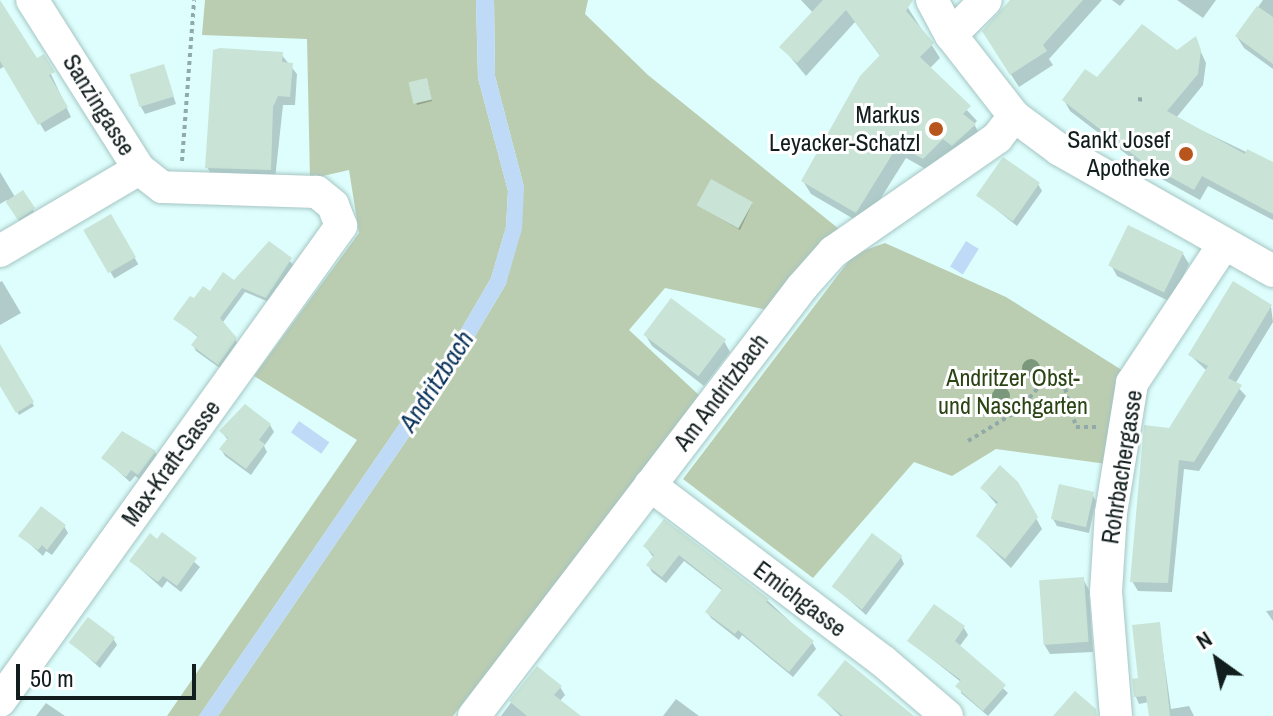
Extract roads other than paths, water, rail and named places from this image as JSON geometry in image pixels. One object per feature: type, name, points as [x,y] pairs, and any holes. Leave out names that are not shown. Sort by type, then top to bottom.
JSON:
[{"type":"street","name":"Sanzingasse","points":[[32,0],[139,169],[162,187],[317,192],[333,205],[341,226]]},
{"type":"street","points":[[932,0],[951,35],[1014,116],[1060,150],[1273,271]]},
{"type":"street","points":[[951,35],[986,0]]},
{"type":"street","name":"Am Andritzbach","points":[[474,716],[802,287],[869,224],[951,172],[1003,132],[1014,116]]},
{"type":"street","points":[[0,251],[139,169]]},
{"type":"street","name":"Max-Kraft-Gasse","points":[[0,701],[341,226]]},
{"type":"street","name":"Rohrbachergasse","points":[[1116,716],[1106,592],[1132,383],[1224,244]]},
{"type":"street","name":"Emichgasse","points":[[650,485],[947,716]]},
{"type":"water","name":"Andritzbach","points":[[476,0],[494,0],[495,76],[524,187],[522,229],[506,284],[456,368],[218,716],[199,716],[442,362],[491,278],[506,227],[508,191],[478,78]]},
{"type":"water","points":[[966,241],[979,249],[963,274],[950,266]]},
{"type":"water","points":[[299,421],[329,442],[321,454],[291,432]]},
{"type":"place","name":"Markus Leyacker-Schatzl","points":[[936,129]]},
{"type":"place","name":"Sankt Josef Apotheke","points":[[1186,154]]},
{"type":"park label","name":"Andritzer Obst- und Naschgarten","points":[[1013,392]]}]
